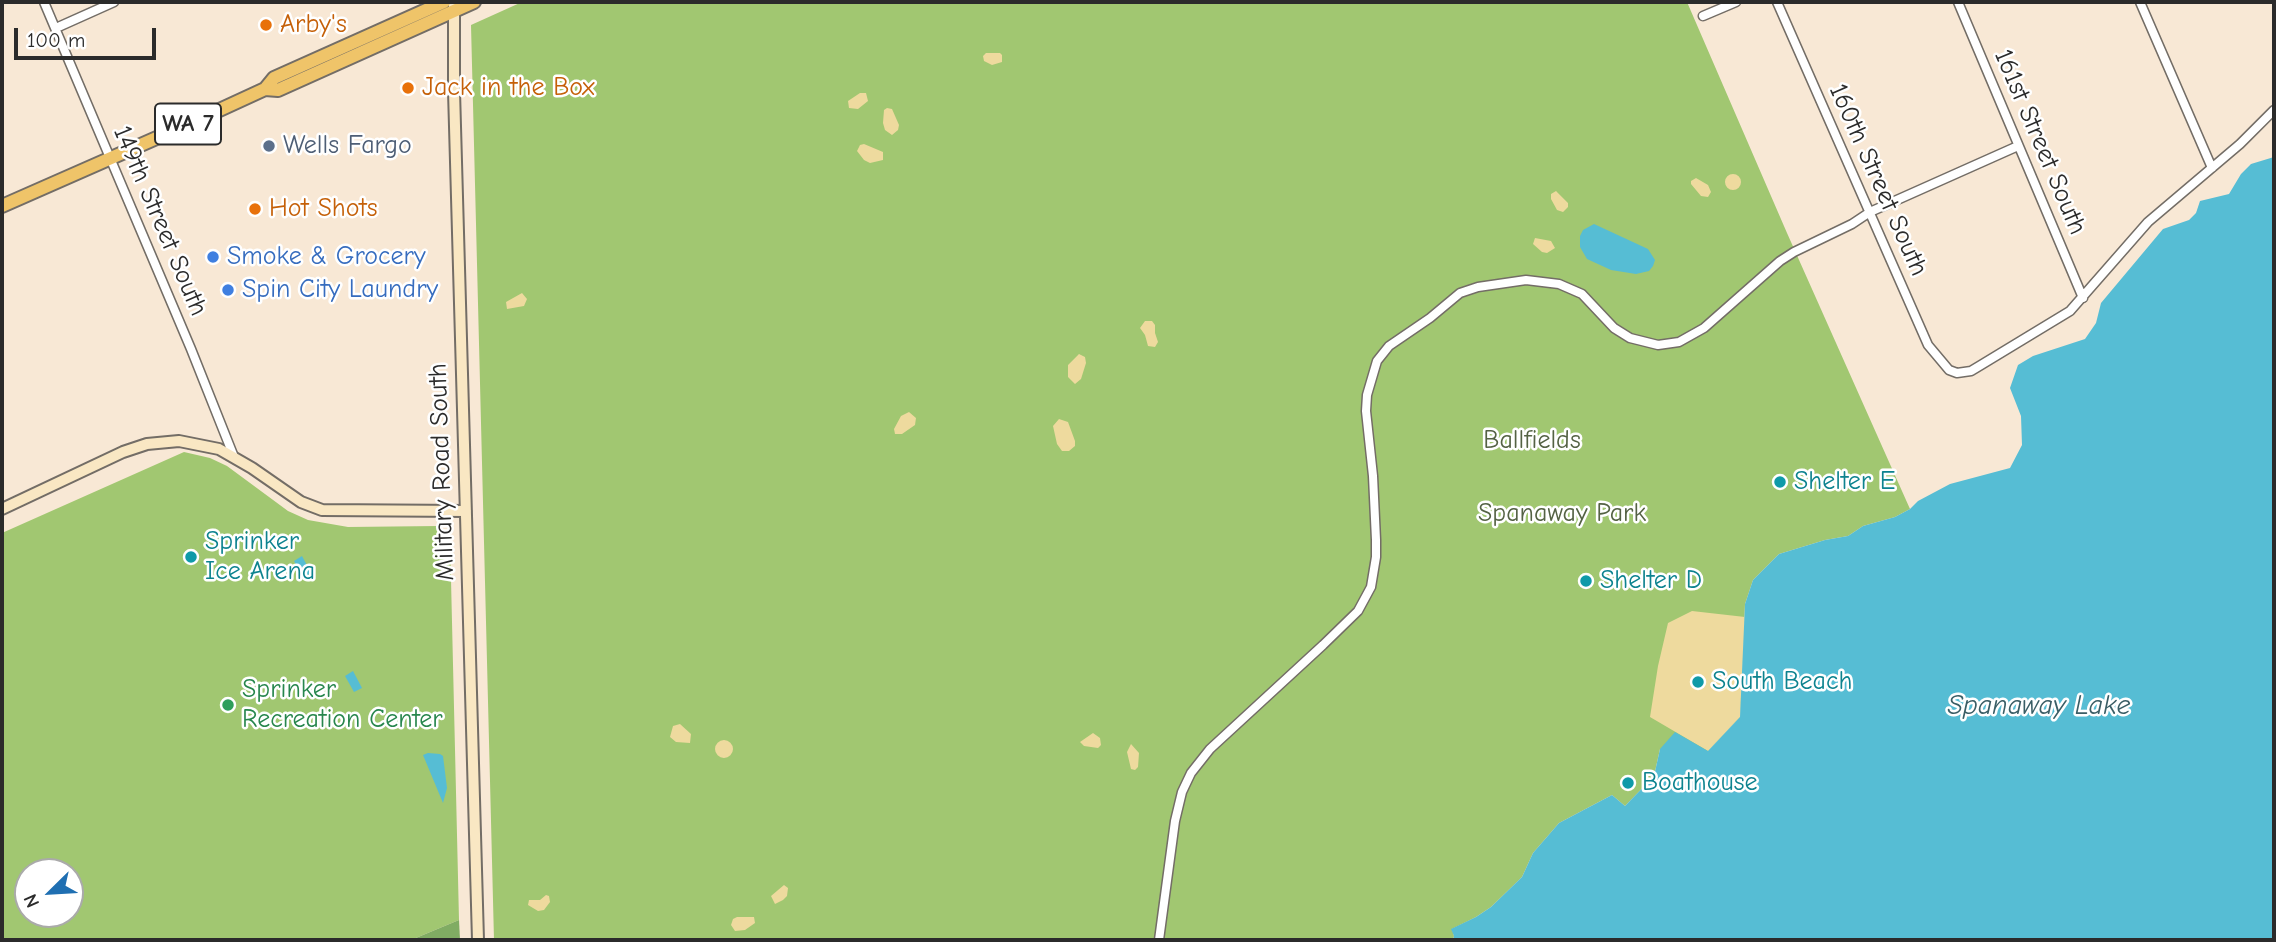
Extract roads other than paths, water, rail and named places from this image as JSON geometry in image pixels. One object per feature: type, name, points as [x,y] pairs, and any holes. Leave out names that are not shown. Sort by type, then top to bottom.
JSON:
[{"type":"main road","name":"WA 7","points":[[2,206],[265,89],[274,78],[444,2]]},
{"type":"main road","name":"WA 7","points":[[265,89],[278,90],[454,7],[474,2]]},
{"type":"main road","name":"Military Road South","points":[[454,7],[454,91],[478,940]]},
{"type":"main road","points":[[2,509],[123,452],[147,444],[171,441],[208,446],[234,457],[295,498],[322,510],[466,511]]},
{"type":"street","name":"149th Street South","points":[[44,2],[234,457]]},
{"type":"street","points":[[56,27],[114,2]]},
{"type":"street","points":[[1703,16],[1736,2]]},
{"type":"street","name":"160th Street South","points":[[1777,2],[1928,345],[1949,370],[1962,373],[1981,365],[2062,316],[2083,298]]},
{"type":"street","name":"161st Street South","points":[[1958,2],[2083,298]]},
{"type":"street","points":[[2140,2],[2211,168]]},
{"type":"street","points":[[2083,298],[2148,222],[2274,110]]},
{"type":"street","points":[[1159,940],[1175,821],[1182,792],[1191,773],[1210,749],[1358,611],[1371,587],[1376,540],[1366,411],[1369,384],[1377,361],[1389,346],[1460,293],[1478,287],[1526,280],[1559,284],[1582,295],[1614,328],[1630,338],[1658,345],[1679,342],[1710,323],[1780,261],[1870,212],[2018,146]]},
{"type":"water","name":"Spanaway Lake","points":[[2274,157],[2274,940],[1453,940],[1451,929],[1491,907],[1522,877],[1533,853],[1559,823],[1612,795],[1625,806],[1654,776],[1660,749],[1675,732],[1708,751],[1740,717],[1745,604],[1753,580],[1779,554],[1848,536],[1863,526],[1895,517],[1950,484],[2010,468],[2022,445],[2021,416],[2010,388],[2018,365],[2033,356],[2085,339],[2096,323],[2101,303],[2163,229],[2189,220],[2196,213],[2200,201],[2229,194],[2241,174],[2251,164]]},
{"type":"water","points":[[1594,224],[1648,249],[1655,260],[1653,266],[1649,271],[1636,274],[1611,270],[1587,259],[1580,247],[1580,236],[1583,230]]},
{"type":"water","points":[[302,556],[311,573],[303,578],[294,561]]},
{"type":"water","points":[[353,671],[362,688],[354,692],[345,676]]},
{"type":"water","points":[[428,753],[443,756],[447,788],[443,803],[423,755]]},
{"type":"place","name":"Arby's","points":[[266,25]]},
{"type":"place","name":"Jack in the Box","points":[[408,88]]},
{"type":"place","name":"Wells Fargo","points":[[269,146]]},
{"type":"place","name":"Hot Shots","points":[[255,209]]},
{"type":"place","name":"Smoke & Grocery","points":[[213,257]]},
{"type":"place","name":"Spin City Laundry","points":[[228,290]]},
{"type":"place","name":"Shelter E","points":[[1780,482]]},
{"type":"place","name":"Sprinker Ice Arena","points":[[191,557]]},
{"type":"place","name":"Shelter D","points":[[1586,581]]},
{"type":"place","name":"South Beach","points":[[1698,682]]},
{"type":"place","name":"Sprinker Recreation Center","points":[[228,705]]},
{"type":"place","name":"Boathouse","points":[[1628,783]]},
{"type":"park label","name":"Ballfields","points":[[1532,441]]},
{"type":"park label","name":"Spanaway Park","points":[[1562,514]]}]
